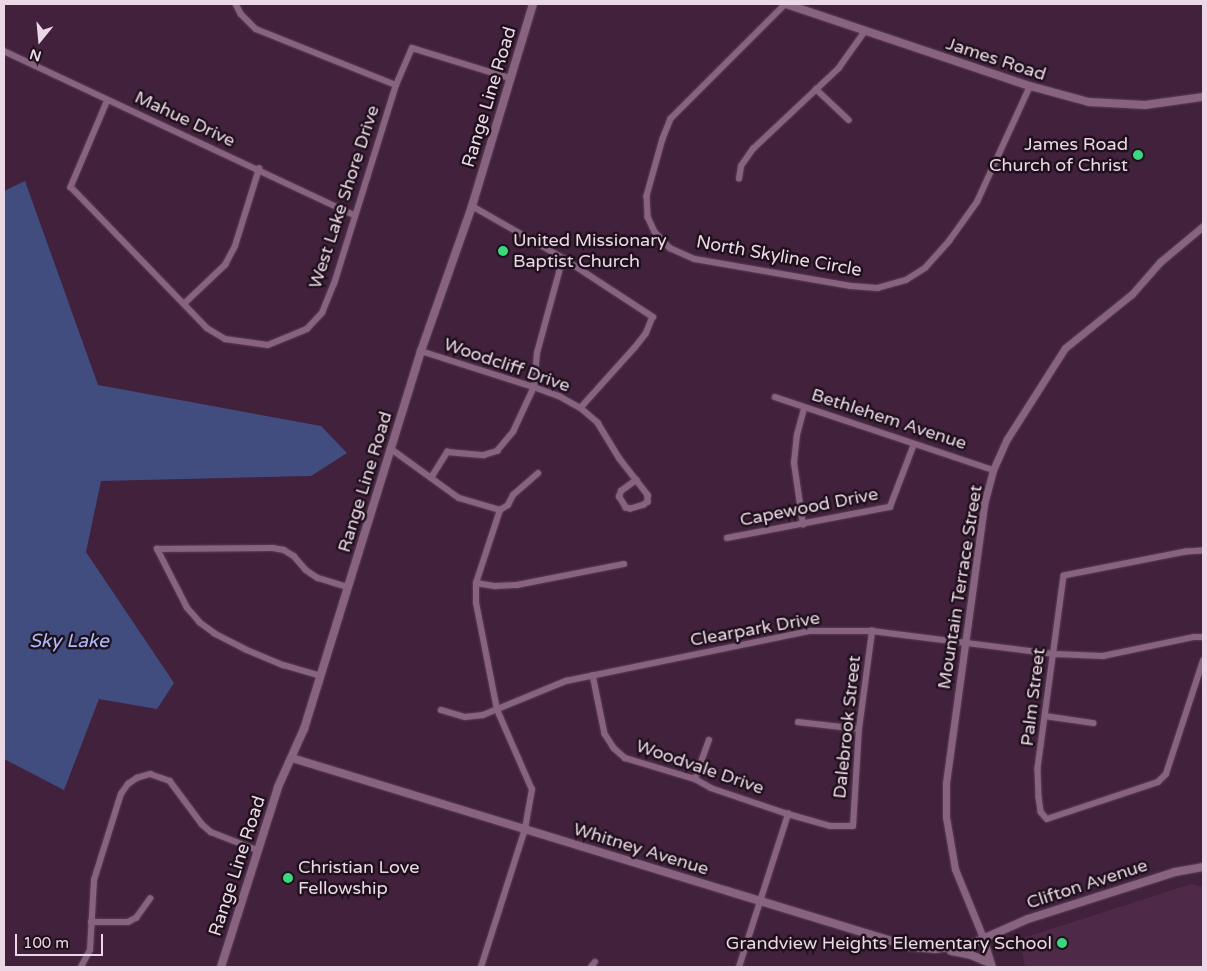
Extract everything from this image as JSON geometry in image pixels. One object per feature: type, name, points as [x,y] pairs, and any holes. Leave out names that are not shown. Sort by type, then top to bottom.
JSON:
[{"type":"main road","name":"Range Line Road","points":[[221,967],[278,786],[292,758],[320,676],[421,351],[472,206],[533,4]]},
{"type":"main road","name":"James Road","points":[[786,4],[1058,95],[1104,105],[1145,105],[1203,97]]},
{"type":"main road","name":"Whitney Avenue","points":[[292,758],[911,946],[942,949],[969,945],[984,940]]},
{"type":"main road","name":"Clifton Avenue","points":[[984,940],[1028,919],[1175,872],[1203,867]]},
{"type":"main road","points":[[942,949],[971,955],[991,965]]},
{"type":"street","points":[[236,4],[241,14],[256,28],[396,85]]},
{"type":"street","name":"North Skyline Circle","points":[[786,4],[671,119],[662,139],[647,196],[648,217],[655,232],[670,248],[695,259],[851,286],[878,288],[906,280],[925,268],[950,241],[977,202],[1030,86]]},
{"type":"street","points":[[739,179],[741,166],[753,149],[838,69],[864,31]]},
{"type":"street","name":"West Lake Shore Drive","points":[[108,100],[72,187],[208,328],[225,340],[268,344],[286,339],[307,329],[322,313],[334,284],[396,85],[412,48],[510,78]]},
{"type":"street","name":"Mahue Drive","points":[[4,51],[354,215]]},
{"type":"street","points":[[816,89],[849,120]]},
{"type":"street","points":[[184,304],[225,265],[235,246],[259,169]]},
{"type":"street","points":[[472,206],[563,258],[652,317],[646,334],[581,408]]},
{"type":"street","name":"Mountain Terrace Street","points":[[991,965],[984,940],[955,869],[946,817],[946,783],[984,504],[993,470],[1007,439],[1065,348],[1132,294],[1160,262],[1203,226]]},
{"type":"street","points":[[431,478],[447,452],[484,455],[497,451],[513,432],[534,387],[537,353],[563,258]]},
{"type":"street","name":"Woodcliff Drive","points":[[421,351],[534,387],[559,396],[581,408],[598,423],[620,459],[648,495],[648,502],[631,509],[626,508],[619,497],[621,491],[636,480]]},
{"type":"street","name":"Bethlehem Avenue","points":[[775,397],[993,470]]},
{"type":"street","points":[[803,525],[794,463],[797,435],[804,408]]},
{"type":"street","name":"Capewood Drive","points":[[727,538],[890,507],[914,444]]},
{"type":"street","points":[[390,448],[459,498],[500,510]]},
{"type":"street","points":[[481,967],[525,829],[532,790],[497,710],[476,603],[476,583],[500,510],[508,505],[513,495],[538,473]]},
{"type":"street","points":[[320,676],[284,666],[246,650],[215,634],[200,623],[187,608],[157,549],[273,548],[284,550],[294,556],[306,570],[318,578],[348,587]]},
{"type":"street","name":"Palm Street","points":[[1203,551],[1186,552],[1064,576],[1038,770],[1039,797],[1042,812],[1047,819],[1158,782],[1166,774],[1203,661]]},
{"type":"street","points":[[476,583],[496,586],[517,584],[624,564]]},
{"type":"street","name":"Clearpark Drive","points":[[441,710],[465,717],[497,710],[566,681],[810,631],[872,631],[1053,654],[1103,656],[1194,637],[1203,637]]},
{"type":"street","name":"Dalebrook Street","points":[[853,826],[859,730],[872,631]]},
{"type":"street","name":"Woodvale Drive","points":[[593,675],[605,734],[614,748],[625,758],[695,779],[711,788],[788,814],[830,826],[853,826]]},
{"type":"street","points":[[1045,716],[1093,723]]},
{"type":"street","points":[[798,722],[859,730]]},
{"type":"street","points":[[695,779],[709,740]]},
{"type":"street","points":[[81,967],[90,950],[94,880],[121,794],[128,784],[150,774],[170,781],[202,824],[211,832],[257,850]]},
{"type":"street","points":[[739,967],[762,901],[788,814]]},
{"type":"street","points":[[91,922],[128,922],[136,918],[150,899]]},
{"type":"shaded area","points":[[1191,884],[1203,887],[1203,967],[1025,967],[1020,939]]},
{"type":"water","name":"Sky Lake","points":[[25,181],[98,385],[321,426],[347,453],[311,476],[101,481],[86,552],[174,683],[157,709],[99,699],[64,790],[4,759],[4,191]]},
{"type":"place","name":"James Road Church of Christ","points":[[1138,155]]},
{"type":"place","name":"United Missionary Baptist Church","points":[[503,251]]},
{"type":"place","name":"Christian Love Fellowship","points":[[288,878]]},
{"type":"place","name":"Grandview Heights Elementary School","points":[[1062,943]]}]
